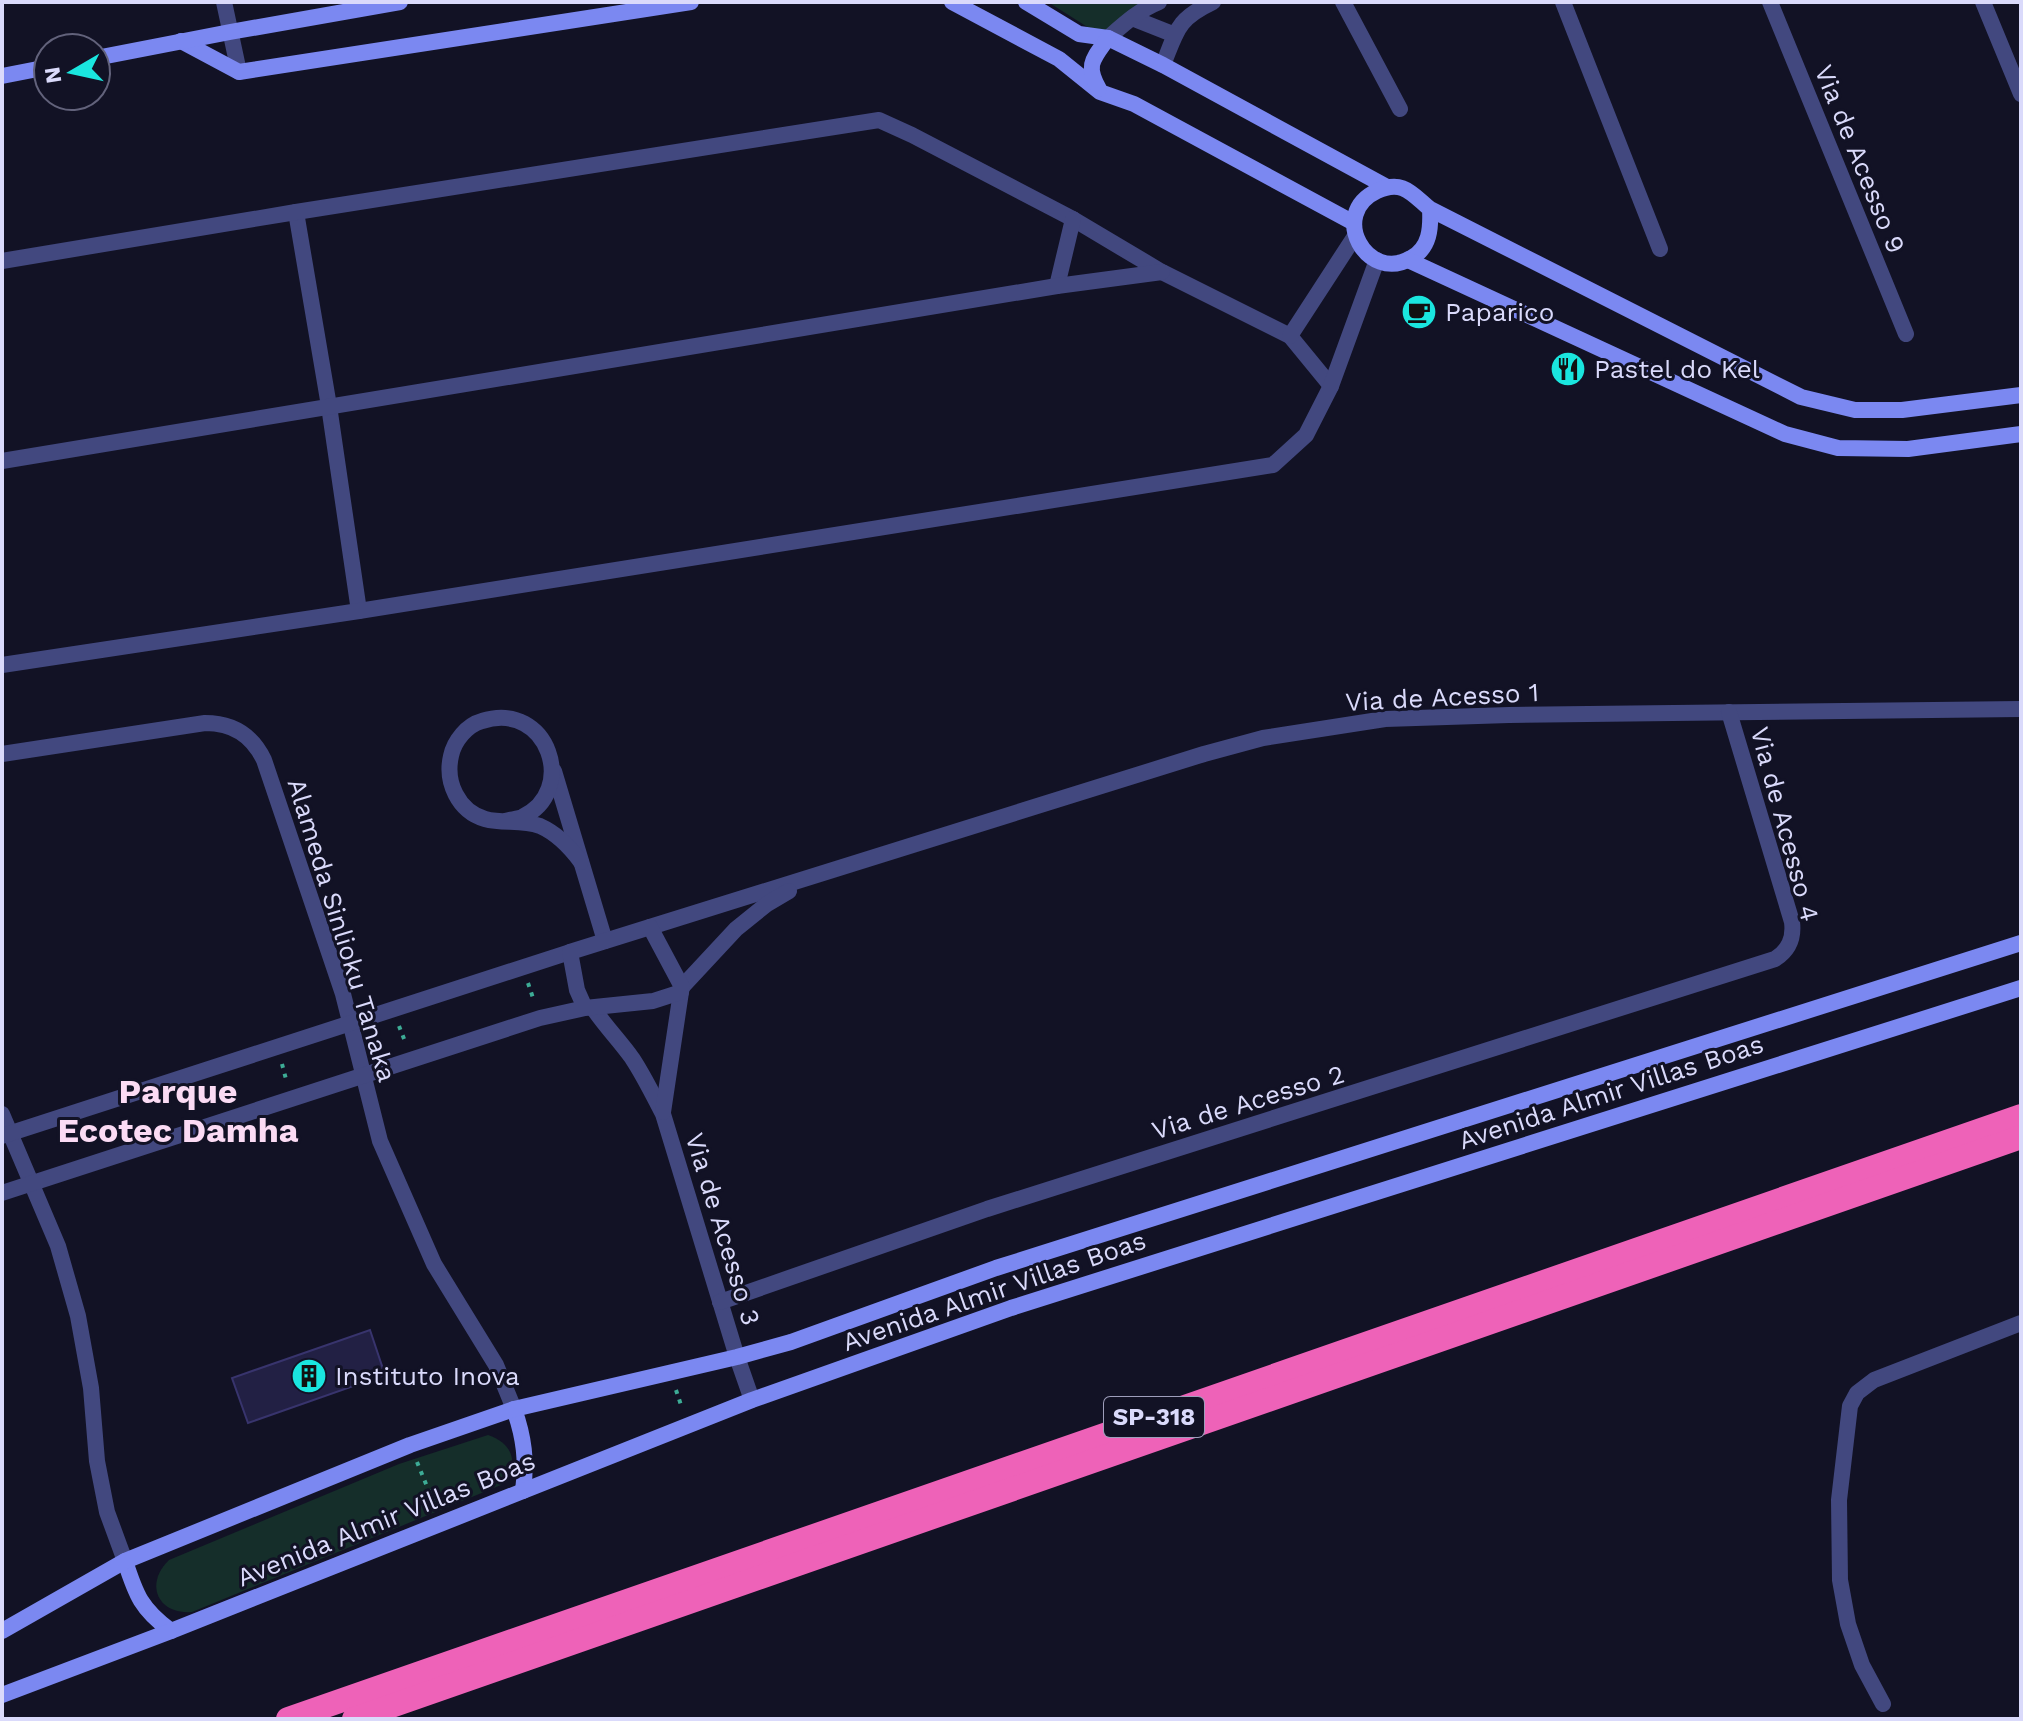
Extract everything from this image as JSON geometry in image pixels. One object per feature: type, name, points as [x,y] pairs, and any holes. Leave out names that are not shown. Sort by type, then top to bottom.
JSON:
[{"type":"highway","name":"SP-318","points":[[288,1719],[2021,1116]]},
{"type":"highway","name":"SP-318","points":[[354,1719],[2021,1137]]},
{"type":"street","points":[[224,2],[239,72]]},
{"type":"street","points":[[112,55],[400,2]]},
{"type":"street","points":[[181,41],[239,72],[691,2]]},
{"type":"street","points":[[952,2],[1059,59],[1100,92],[1134,104],[1354,230],[1360,246],[1377,260],[1387,263],[1408,260],[1418,254],[1429,236],[1430,209]]},
{"type":"street","points":[[1026,2],[1079,34],[1108,38],[1163,65],[1387,187]]},
{"type":"street","points":[[1100,92],[1090,74],[1093,59],[1108,38],[1132,18],[1159,2]]},
{"type":"street","points":[[1163,65],[1182,22],[1192,12],[1213,2]]},
{"type":"street","points":[[1343,2],[1400,109]]},
{"type":"street","points":[[1563,2],[1660,249]]},
{"type":"street","name":"Via de Acesso 9","points":[[1770,2],[1906,334]]},
{"type":"street","points":[[1983,2],[2021,94]]},
{"type":"street","points":[[1132,18],[1175,35]]},
{"type":"street","points":[[2,76],[32,70]]},
{"type":"street","points":[[2,261],[879,120],[1073,219],[1162,272],[1290,336],[1331,386]]},
{"type":"street","points":[[1290,336],[1354,230],[1360,204],[1367,196],[1387,187],[1398,187],[1417,196],[1430,209],[1801,397],[1855,410],[1902,410],[2021,395]]},
{"type":"street","points":[[296,212],[359,611]]},
{"type":"street","points":[[1057,286],[1073,219]]},
{"type":"street","points":[[2,665],[1273,465],[1306,435],[1331,386],[1377,260]]},
{"type":"street","points":[[1408,260],[1785,434],[1838,448],[1908,449],[2021,434]]},
{"type":"street","points":[[2,461],[1057,286],[1162,272]]},
{"type":"street","name":"Via de Acesso 1","points":[[837,869],[1204,754],[1263,738],[1385,719],[2021,709]]},
{"type":"street","name":"Via de Acesso 4","points":[[1729,712],[1792,922],[1792,939],[1788,947]]},
{"type":"street","points":[[581,862],[570,847],[540,826],[483,818],[466,808],[453,792],[448,772],[451,752],[461,734],[477,722],[497,717],[517,719],[534,730],[547,746],[605,941]]},
{"type":"street","name":"Alameda Sinlioku Tanaka","points":[[2,754],[205,723],[230,725],[259,749],[343,994],[380,1141],[434,1264],[496,1365],[514,1409]]},
{"type":"street","points":[[504,821],[523,816],[539,804],[549,786],[552,766]]},
{"type":"street","points":[[6,1135],[522,966],[837,869]]},
{"type":"street","points":[[2,1193],[540,1018],[589,1008],[653,1001],[681,990],[736,929],[767,904],[800,884],[837,869]]},
{"type":"street","points":[[650,927],[681,990],[663,1114]]},
{"type":"street","name":"Avenida Almir Villas Boas","points":[[2,1631],[125,1561],[410,1445],[514,1409],[791,1342],[996,1268],[2021,943]]},
{"type":"street","name":"Via de Acesso 2","points":[[720,1302],[987,1209],[1767,962],[1788,947]]},
{"type":"street","points":[[570,952],[577,990],[630,1056],[663,1114]]},
{"type":"street","name":"Avenida Almir Villas Boas","points":[[2,1695],[752,1400],[1026,1303],[2021,988]]},
{"type":"street","points":[[2,1114],[6,1135],[58,1246],[78,1316],[91,1388],[97,1461],[107,1512],[136,1594],[145,1608],[171,1631]]},
{"type":"street","name":"Via de Acesso 3","points":[[663,1114],[752,1400]]},
{"type":"street","points":[[1883,1704],[1862,1665],[1848,1624],[1840,1580],[1839,1500],[1850,1406],[1857,1393],[1874,1380],[2021,1323]]},
{"type":"street","points":[[514,1409],[525,1449],[523,1491]]},
{"type":"path","points":[[522,966],[540,1018]]},
{"type":"path","points":[[394,1008],[411,1060]]},
{"type":"path","points":[[277,1047],[292,1099]]},
{"type":"path","points":[[79,1111],[94,1163]]},
{"type":"path","points":[[670,1373],[688,1425]]},
{"type":"path","points":[[410,1445],[442,1523]]},
{"type":"green space","points":[[1048,2],[1151,2],[1108,32],[1089,28]]},
{"type":"green space","points":[[488,1435],[504,1444],[511,1456],[511,1470],[501,1485],[192,1612],[171,1609],[158,1596],[157,1579],[169,1560],[399,1464]]},
{"type":"building","name":"Instituto Inova","points":[[370,1330],[385,1375],[248,1423],[232,1378]]},
{"type":"place","name":"Paparico","points":[[1419,312]]},
{"type":"place","name":"Pastel do Kel","points":[[1568,369]]},
{"type":"place","name":"Instituto Inova","points":[[309,1376]]},
{"type":"district","name":"Parque Ecotec Damha","points":[[178,1110]]}]
